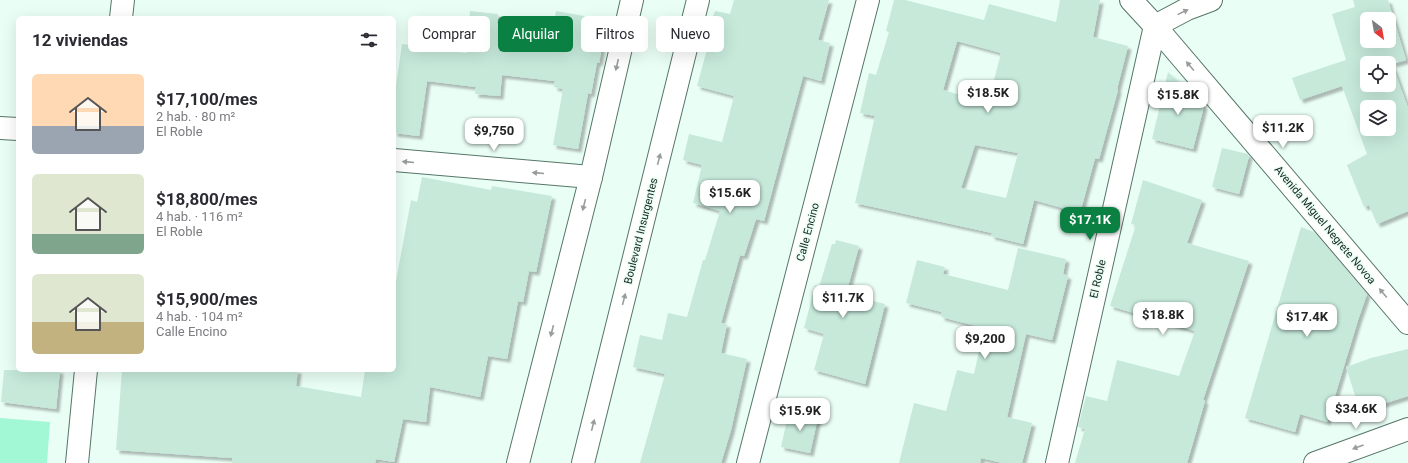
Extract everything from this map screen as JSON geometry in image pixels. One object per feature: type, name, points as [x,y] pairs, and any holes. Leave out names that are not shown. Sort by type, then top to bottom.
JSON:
[{"type":"street","points":[[121,16],[123,0]]},
{"type":"street","points":[[518,463],[591,177],[632,0]]},
{"type":"street","name":"Boulevard Insurgentes","points":[[583,463],[698,0]]},
{"type":"street","name":"Calle Encino","points":[[748,463],[868,0]]},
{"type":"street","name":"Avenida Miguel Negrete Novoa","points":[[1131,0],[1155,26],[1408,323]]},
{"type":"street","points":[[1155,26],[1186,10],[1211,0]]},
{"type":"street","name":"El Roble","points":[[1057,463],[1155,26]]},
{"type":"street","points":[[0,128],[16,129]]},
{"type":"street","points":[[396,160],[591,177]]},
{"type":"street","points":[[77,463],[86,372]]},
{"type":"street","points":[[1315,463],[1408,429]]},
{"type":"green space","points":[[0,418],[50,422],[47,463],[0,463]]},
{"type":"building","points":[[734,0],[829,0],[818,40],[830,43],[821,81],[803,76],[764,221],[756,219],[744,256],[740,255],[721,323],[727,324],[721,353],[747,359],[731,430],[721,463],[640,463],[665,374],[633,367],[640,335],[662,340],[668,313],[687,317],[703,260],[705,260],[720,211],[693,203],[702,165],[683,160],[689,134],[722,142],[734,96],[697,86],[706,52],[724,52],[724,16],[713,16],[715,11],[730,14]]},
{"type":"building","points":[[894,0],[905,0],[984,20],[989,4],[1056,22],[1060,0],[1100,0],[1093,37],[1128,46],[1118,90],[1099,159],[1095,158],[1080,213],[1034,200],[1023,244],[991,236],[992,233],[855,203],[875,116],[860,113],[869,73],[876,75],[889,32],[886,31]],"holes":[[[957,41],[1001,53],[988,103],[943,90]],[[975,145],[1018,153],[1006,198],[961,188]]]},
{"type":"building","points":[[1353,0],[1388,0],[1392,12],[1360,12],[1360,48],[1396,48],[1396,27],[1406,60],[1396,63],[1396,56],[1360,56],[1360,92],[1396,92],[1396,75],[1408,108],[1408,211],[1377,224],[1369,205],[1364,207],[1347,165],[1367,154],[1360,136],[1396,136],[1396,100],[1360,100],[1360,135],[1342,86],[1300,100],[1292,78],[1346,60],[1332,14],[1355,7]]},
{"type":"building","points":[[470,11],[498,14],[498,52],[573,52],[573,16],[555,16],[556,11],[584,16],[581,16],[581,52],[601,52],[599,63],[597,62],[591,94],[588,93],[578,149],[553,145],[563,89],[554,87],[555,81],[502,75],[500,96],[475,94],[476,87],[427,81],[419,136],[396,133],[396,85],[402,44],[408,45],[408,52],[490,52],[490,16],[470,16]]},
{"type":"building","points":[[1168,72],[1204,106],[1193,149],[1152,139]]},
{"type":"building","points":[[1222,148],[1248,154],[1249,156],[1239,194],[1212,187]]},
{"type":"building","points":[[422,177],[491,190],[492,186],[552,196],[536,272],[529,271],[523,302],[518,301],[507,359],[488,356],[480,397],[430,387],[426,422],[403,419],[394,462],[376,459],[375,463],[232,463],[232,458],[116,450],[122,372],[298,372],[296,386],[361,397],[365,372],[396,372],[396,281],[411,200],[417,202]]},
{"type":"building","points":[[1143,180],[1202,200],[1187,243],[1249,261],[1203,400],[1205,401],[1187,463],[1075,463],[1085,429],[1078,427],[1086,396],[1107,401],[1117,360],[1179,376],[1195,331],[1110,306],[1136,225],[1131,224]]},
{"type":"building","points":[[1301,227],[1314,232],[1367,294],[1327,422],[1300,414],[1295,432],[1245,418]]},
{"type":"building","points":[[836,240],[859,246],[846,294],[885,304],[865,384],[814,370],[824,334],[804,328],[815,286],[819,287],[832,244],[835,244]]},
{"type":"building","points":[[1018,248],[1066,259],[1063,274],[1068,276],[1052,340],[1026,334],[1007,417],[1032,423],[1022,463],[1003,463],[981,458],[980,463],[899,463],[914,403],[946,411],[957,370],[974,374],[984,328],[941,317],[942,312],[906,303],[917,260],[945,267],[943,274],[1008,290]]},
{"type":"building","points":[[1408,349],[1408,396],[1360,411],[1346,367],[1371,358]]},
{"type":"building","points":[[4,370],[16,370],[16,372],[60,372],[56,409],[1,402]]},
{"type":"building","points":[[789,411],[818,417],[810,453],[781,447]]}]
